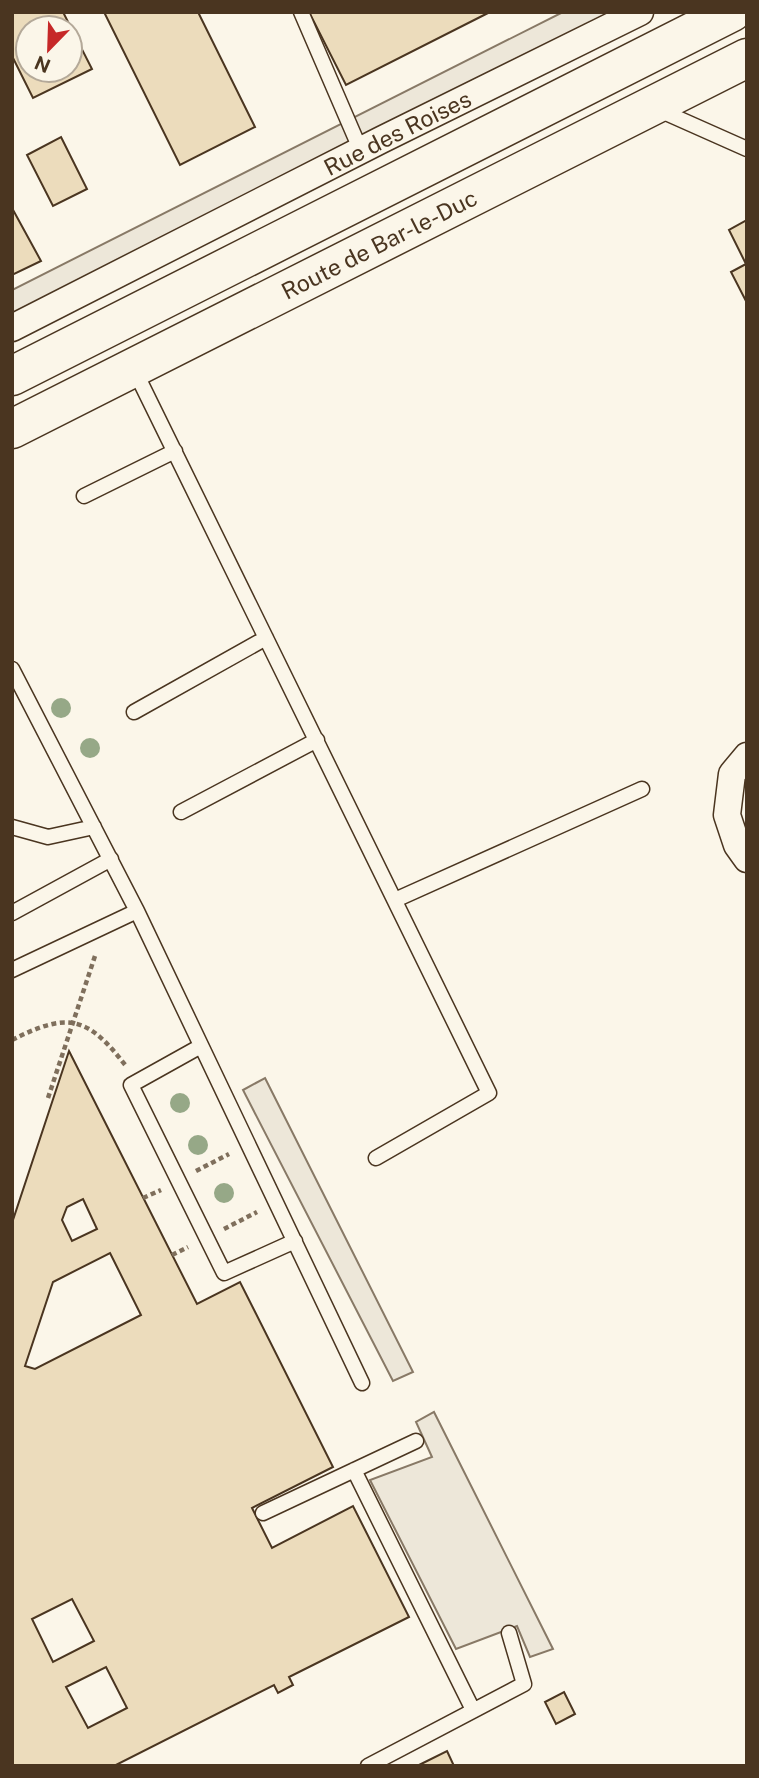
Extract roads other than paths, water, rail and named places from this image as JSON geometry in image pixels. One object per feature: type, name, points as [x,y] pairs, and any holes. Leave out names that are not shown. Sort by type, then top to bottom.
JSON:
[{"type":"main road","name":"Route de Bar-le-Duc","points":[[12,376],[732,12]]},
{"type":"main road","name":"Route de Bar-le-Duc","points":[[12,429],[747,58]]},
{"type":"street","name":"Rue des Roises","points":[[12,328],[640,12]]},
{"type":"street","points":[[157,256],[177,292]]},
{"type":"street","points":[[747,756],[732,774],[727,815],[737,845],[747,859]]},
{"type":"lane","points":[[301,12],[362,151]]},
{"type":"lane","points":[[652,107],[747,149]]},
{"type":"lane","points":[[134,368],[489,1093],[376,1158]]},
{"type":"lane","points":[[84,496],[175,451]]},
{"type":"lane","points":[[134,712],[267,638]]},
{"type":"lane","points":[[12,669],[137,911],[362,1383]]},
{"type":"lane","points":[[181,812],[317,740]]},
{"type":"lane","points":[[395,901],[642,789]]},
{"type":"lane","points":[[12,827],[48,838],[94,827]]},
{"type":"lane","points":[[12,913],[111,859]]},
{"type":"lane","points":[[12,971],[137,911]]},
{"type":"lane","points":[[201,1046],[131,1085],[224,1273],[295,1241]]},
{"type":"lane","points":[[263,1513],[416,1441]]},
{"type":"lane","points":[[354,1470],[473,1710]]},
{"type":"lane","points":[[368,1766],[524,1684],[509,1633]]}]
